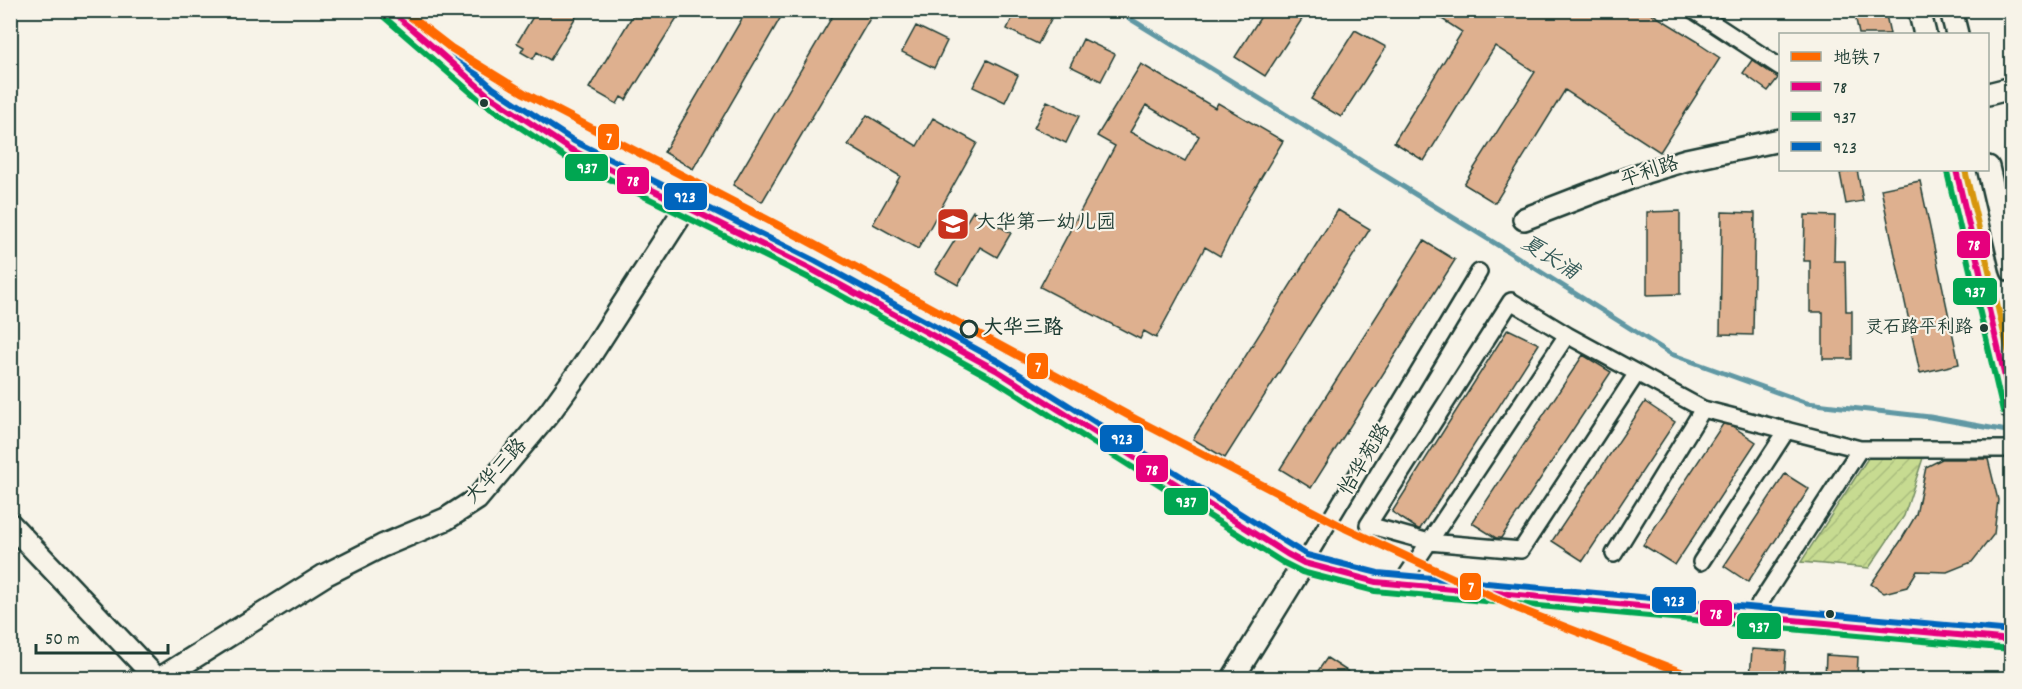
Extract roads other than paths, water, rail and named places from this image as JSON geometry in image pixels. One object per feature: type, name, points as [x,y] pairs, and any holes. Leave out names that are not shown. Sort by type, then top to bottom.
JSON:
[{"type":"main road","points":[[390,10],[488,95],[570,149],[811,269],[996,370],[1287,555],[1304,563],[1376,582],[2012,640]]},
{"type":"main road","points":[[1919,10],[1925,33]]},
{"type":"main road","points":[[1952,10],[1957,33]]},
{"type":"main road","points":[[1989,94],[2012,88]]},
{"type":"main road","name":"平利路","points":[[1524,219],[1646,172],[1686,160],[1779,140]]},
{"type":"main road","points":[[1956,171],[2012,409]]},
{"type":"main road","points":[[1989,171],[2012,271]]},
{"type":"main road","name":"大华三路","points":[[158,678],[325,575],[382,546],[446,519],[477,499],[550,412],[584,365],[686,207]]},
{"type":"main road","points":[[10,524],[158,678]]},
{"type":"main road","name":"怡华苑路","points":[[1233,678],[1304,563]]},
{"type":"street","points":[[1693,10],[1779,66]]},
{"type":"street","name":"怡华苑路","points":[[1304,563],[1479,272]]},
{"type":"street","points":[[1637,373],[1521,550],[1429,542],[1368,525],[1511,300],[1567,335],[1637,373],[1703,409],[1860,449],[2012,448]]},
{"type":"street","points":[[1401,584],[1567,335]]},
{"type":"street","points":[[1614,554],[1703,409]]},
{"type":"street","points":[[1701,562],[1787,430]]},
{"type":"street","points":[[1751,617],[1860,449]]},
{"type":"waterway","name":"夏长浦","points":[[1116,10],[1671,354],[1807,403],[1930,417],[2007,431]]},
{"type":"metro line","name":"7","points":[[402,10],[451,48],[524,93],[793,233],[1137,420],[1345,528],[1519,609],[1696,678]]},
{"type":"place","name":"大华第一幼儿园","points":[[953,224]]},
{"type":"place","name":"灵石路平利路","points":[[1984,328]]},
{"type":"place","name":"大华三路","points":[[969,329]]}]
